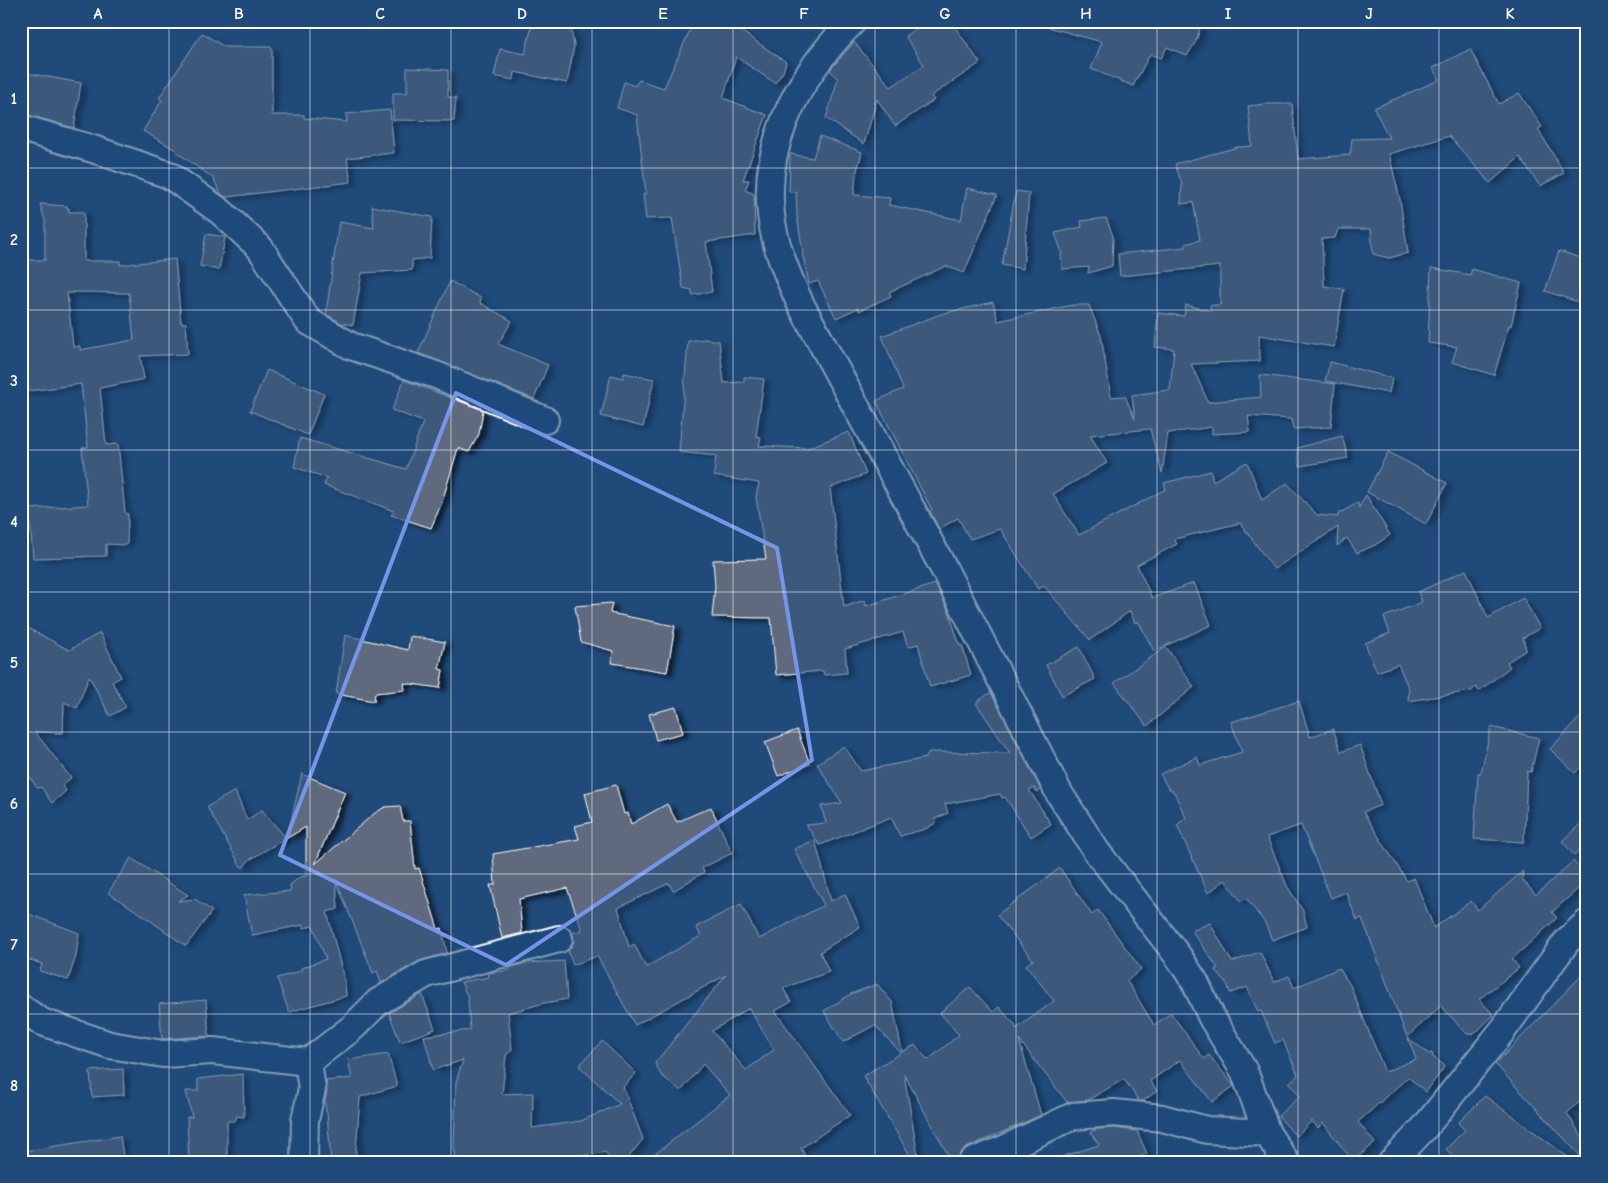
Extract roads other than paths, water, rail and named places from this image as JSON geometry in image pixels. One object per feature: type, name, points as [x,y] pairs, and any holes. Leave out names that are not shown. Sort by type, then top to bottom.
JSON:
[{"type":"street","points":[[852,21],[814,64],[796,94],[773,154],[770,180],[770,207],[775,236],[786,272],[801,305],[943,567],[1059,793],[1097,852],[1178,956],[1194,982],[1212,1018],[1244,1071],[1267,1133],[1286,1162]]},
{"type":"street","points":[[21,128],[169,174],[221,212],[260,248],[308,321],[351,346],[436,375],[545,420]]},
{"type":"street","points":[[1392,1162],[1430,1121],[1503,1030],[1567,941],[1587,923]]},
{"type":"street","points":[[21,1008],[42,1022],[110,1045],[163,1054],[213,1051],[308,1062],[352,1028],[378,1002],[426,974],[559,939]]},
{"type":"street","points":[[304,1162],[305,1120],[312,1089],[308,1062]]},
{"type":"street","points":[[972,1162],[1073,1116],[1114,1113],[1162,1118],[1207,1130],[1267,1133]]}]
